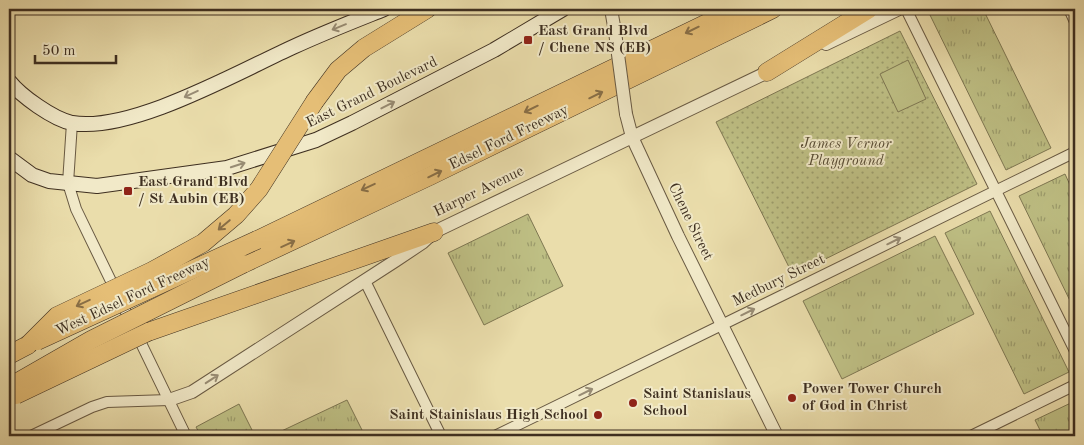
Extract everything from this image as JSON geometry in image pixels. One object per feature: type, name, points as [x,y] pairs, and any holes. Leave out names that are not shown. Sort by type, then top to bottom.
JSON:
[{"type":"highway","points":[[28,346],[57,316],[152,271],[202,243],[236,215],[259,189],[314,101],[338,70],[364,48],[427,9]]},
{"type":"highway","name":"Edsel Ford Freeway","points":[[257,240],[736,9]]},
{"type":"highway","name":"Edsel Ford Freeway","points":[[9,387],[91,340],[244,264],[430,176],[772,9]]},
{"type":"highway","points":[[767,72],[869,9]]},
{"type":"highway","points":[[9,398],[148,332],[434,232]]},
{"type":"highway","name":"West Edsel Ford Freeway","points":[[9,356],[257,240]]},
{"type":"main road","points":[[9,81],[25,97],[52,114],[72,123],[127,119],[170,104],[299,44],[384,9]]},
{"type":"main road","name":"East Grand Boulevard","points":[[9,158],[32,175],[49,181],[97,186],[227,168],[316,140],[494,50],[563,9]]},
{"type":"street","name":"Chene Street","points":[[611,9],[626,114],[632,137],[777,436]]},
{"type":"street","name":"Harper Avenue","points":[[30,436],[107,402],[169,400],[192,392],[365,281],[422,243],[434,232],[899,9]]},
{"type":"street","points":[[906,9],[1075,351]]},
{"type":"street","points":[[1069,9],[1075,22]]},
{"type":"street","points":[[72,123],[68,184],[76,209],[186,436]]},
{"type":"street","name":"Medbury Street","points":[[495,436],[1075,152]]},
{"type":"street","points":[[365,281],[441,436]]},
{"type":"street","points":[[971,436],[1075,385]]},
{"type":"green space","points":[[937,9],[983,9],[1051,148],[1006,170],[929,13]]},
{"type":"green space","name":"James Vernor Playground","points":[[900,31],[977,184],[793,275],[716,122]]},
{"type":"green space","points":[[908,60],[926,99],[898,112],[880,74]]},
{"type":"green space","points":[[1065,174],[1075,196],[1075,311],[1019,196]]},
{"type":"green space","points":[[990,211],[1069,372],[1024,394],[945,233]]},
{"type":"green space","points":[[528,214],[563,286],[484,325],[448,253]]},
{"type":"green space","points":[[935,236],[974,314],[842,379],[803,301]]},
{"type":"green space","points":[[347,400],[365,436],[271,436]]},
{"type":"green space","points":[[1075,401],[1075,436],[1043,436],[1035,420]]},
{"type":"green space","points":[[239,404],[255,436],[201,436],[196,427]]},
{"type":"place","name":"East Grand Blvd / Chene NS (EB)","points":[[528,40]]},
{"type":"place","name":"East Grand Blvd / St Aubin (EB)","points":[[128,191]]},
{"type":"place","name":"Power Tower Church of God in Christ","points":[[792,398]]},
{"type":"place","name":"Saint Stanislaus School","points":[[633,403]]},
{"type":"place","name":"Saint Stainislaus High School","points":[[598,415]]}]
